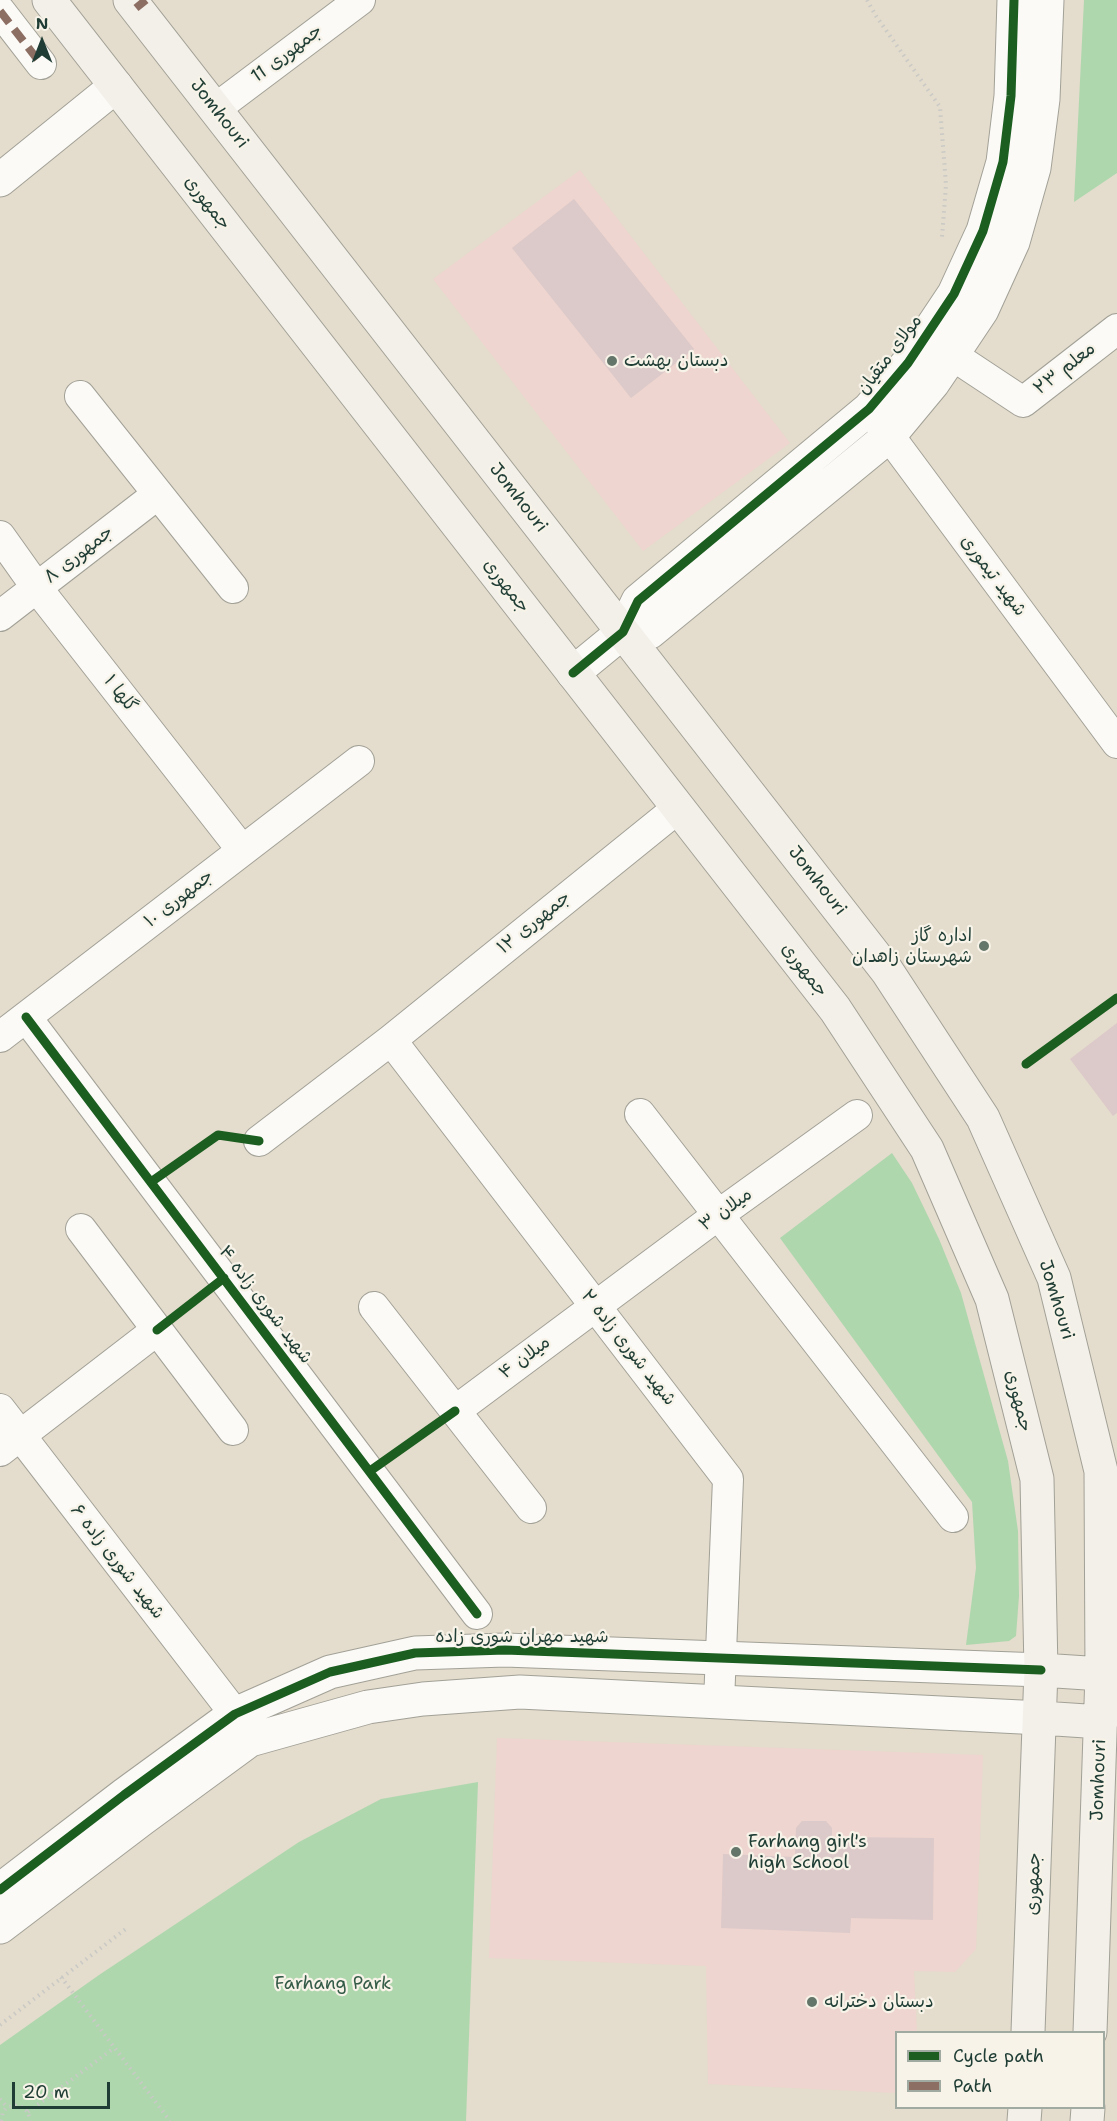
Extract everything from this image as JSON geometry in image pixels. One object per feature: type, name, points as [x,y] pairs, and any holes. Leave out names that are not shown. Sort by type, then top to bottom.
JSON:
[{"type":"main road","points":[[49,0],[116,86]]},
{"type":"main road","name":"Jomhouri","points":[[130,0],[887,971],[983,1118],[1054,1278],[1101,1470],[1102,1674],[1090,2031]]},
{"type":"main road","name":"جمهوری","points":[[116,86],[835,1009],[927,1149],[992,1299],[1037,1479],[1041,1718],[1028,2031]]},
{"type":"main road","points":[[1041,1670],[1102,1674]]},
{"type":"main road","points":[[1041,1718],[1101,1722]]},
{"type":"street","name":"جمهوری 11","points":[[215,109],[360,0]]},
{"type":"street","name":"مولای متقیان","points":[[623,632],[638,601],[869,409],[908,363],[954,294],[983,231],[1003,162],[1011,96],[1014,0]]},
{"type":"street","points":[[573,673],[623,632],[651,632],[889,436],[933,383],[982,310],[1013,242],[1034,168],[1043,99],[1047,0]]},
{"type":"street","points":[[0,11],[41,64]]},
{"type":"street","points":[[0,180],[116,86]]},
{"type":"street","name":"معلم ۲۳","points":[[952,355],[1023,402],[1117,329]]},
{"type":"street","points":[[80,396],[233,588]]},
{"type":"street","name":"شهید تیموری","points":[[869,409],[1117,743]]},
{"type":"street","name":"جمهوری ۸","points":[[0,616],[158,494]]},
{"type":"street","name":"گلها ۱","points":[[0,536],[37,588],[242,850]]},
{"type":"street","name":"جمهوری ۱۰","points":[[0,1037],[358,761]]},
{"type":"street","name":"جمهوری ۱۲","points":[[259,1141],[391,1040],[678,808]]},
{"type":"street","name":"شهید شوری زاده ۴","points":[[26,1017],[477,1614]]},
{"type":"street","name":"شهید شوری زاده ۲","points":[[391,1040],[728,1479],[719,1702]]},
{"type":"street","points":[[640,1114],[953,1517]]},
{"type":"street","name":"میلان ۳","points":[[596,1306],[857,1115]]},
{"type":"street","points":[[81,1229],[233,1430]]},
{"type":"street","name":"میلان ۴","points":[[455,1411],[596,1306]]},
{"type":"street","points":[[374,1307],[531,1508]]},
{"type":"street","points":[[10,1443],[157,1330]]},
{"type":"street","name":"شهید شوری زاده ۶","points":[[0,1409],[10,1443],[242,1727]]},
{"type":"street","name":"شهید مهران شوری زاده","points":[[0,1890],[124,1795],[242,1727],[330,1672],[415,1653],[505,1650],[1041,1670]]},
{"type":"street","name":"شهید مهران شوری زاده","points":[[0,1928],[142,1819],[242,1727],[423,1699],[520,1692],[1041,1718]]},
{"type":"path","points":[[867,0],[940,107],[946,186],[941,241]]},
{"type":"path","points":[[0,2025],[127,1928]]},
{"type":"path","points":[[61,1977],[170,2121]]},
{"type":"path","points":[[28,2112],[115,2048]]},
{"type":"path","points":[[0,2098],[7,2107]]},
{"type":"path","points":[[1,2121],[7,2107],[18,2105],[28,2112],[30,2121]]},
{"type":"shaded area","name":"دبستان بهشت","points":[[580,170],[790,443],[643,551],[433,279]]},
{"type":"shaded area","name":"Farhang girl's high School","points":[[497,1738],[983,1755],[976,1949],[955,1972],[914,1971],[917,2031],[895,2031],[895,2093],[708,2084],[706,1966],[489,1958]]},
{"type":"green space","points":[[1084,0],[1117,0],[1117,173],[1074,202]]},
{"type":"green space","points":[[892,1153],[912,1183],[939,1239],[961,1293],[1008,1461],[1018,1531],[1019,1596],[1016,1636],[1009,1641],[966,1645],[976,1568],[972,1502],[780,1238]]},
{"type":"green space","name":"Farhang Park","points":[[478,1782],[466,2121],[0,2121],[0,2045],[99,1975],[299,1842],[381,1799]]},
{"type":"building","points":[[574,199],[694,349],[631,398],[512,248]]},
{"type":"building","points":[[1117,1023],[1117,1113],[1113,1116],[1070,1059]]},
{"type":"building","points":[[802,1821],[826,1821],[832,1828],[832,1837],[934,1838],[933,1920],[851,1918],[850,1933],[721,1928],[723,1854],[795,1857],[796,1828]]},
{"type":"marked path","points":[[136,8],[146,0]]},
{"type":"marked path","points":[[0,11],[41,64]]},
{"type":"cycle path","points":[[573,673],[623,632],[638,601],[869,409],[908,363],[954,294],[983,231],[1003,162],[1011,96],[1014,0]]},
{"type":"cycle path","points":[[1026,1064],[1117,998]]},
{"type":"cycle path","points":[[26,1017],[477,1614]]},
{"type":"cycle path","points":[[151,1182],[218,1135],[259,1141]]},
{"type":"cycle path","points":[[157,1330],[224,1278]]},
{"type":"cycle path","points":[[370,1471],[455,1411]]},
{"type":"cycle path","points":[[0,1890],[235,1714],[330,1672],[415,1653],[505,1650],[1041,1670]]},
{"type":"place","name":"دبستان بهشت","points":[[612,361]]},
{"type":"place","name":"اداره گاز شهرستان زاهدان","points":[[984,946]]},
{"type":"place","name":"Farhang girl's high School","points":[[736,1852]]},
{"type":"place","name":"دبستان دخترانه","points":[[812,2002]]}]
